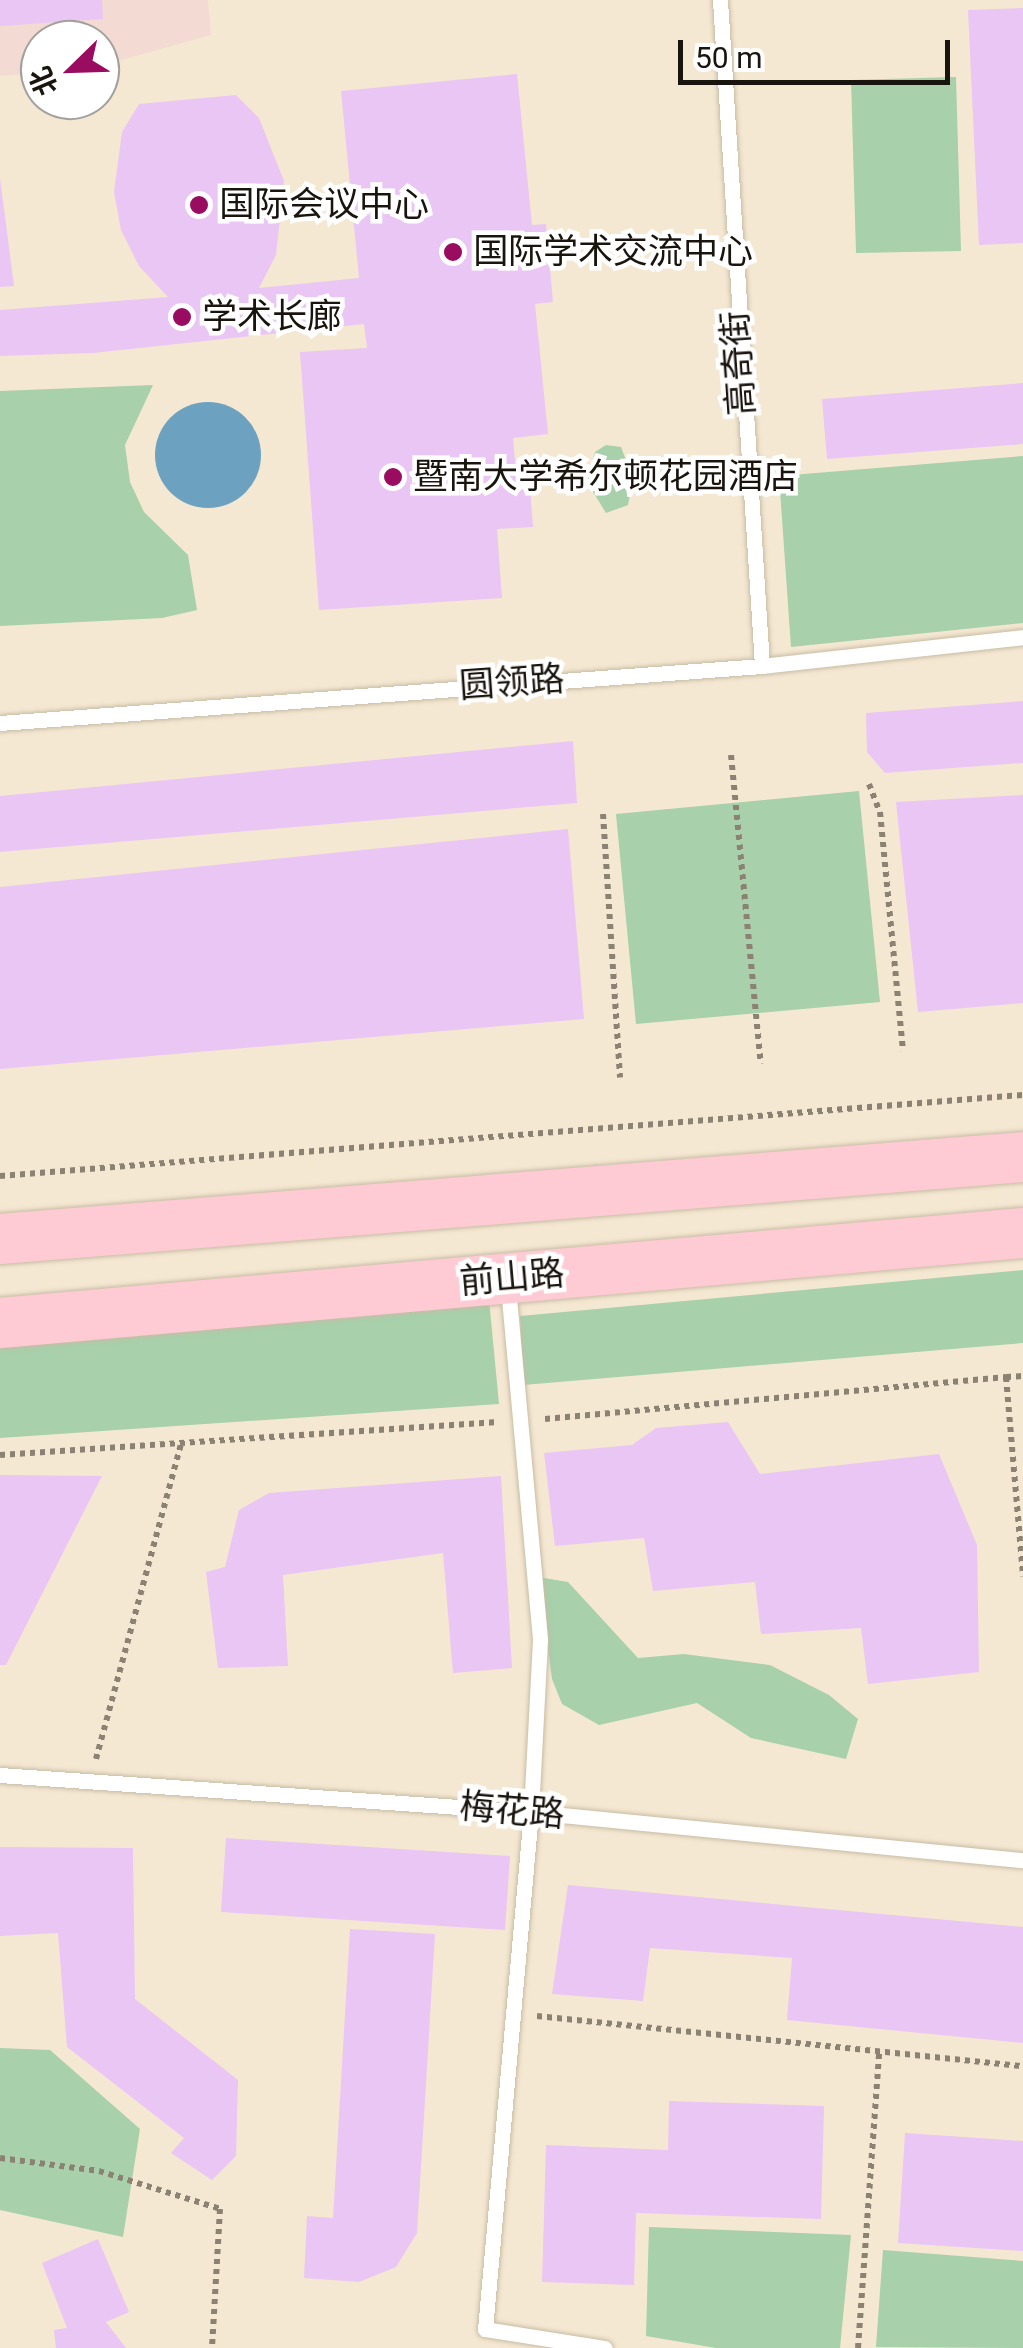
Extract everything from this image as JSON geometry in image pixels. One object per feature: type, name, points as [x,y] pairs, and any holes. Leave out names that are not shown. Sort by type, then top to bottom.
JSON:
[{"type":"main road","points":[[0,1238],[1023,1157]]},
{"type":"main road","name":"前山路","points":[[0,1323],[1023,1233]]},
{"type":"lane","name":"高奇街","points":[[720,0],[762,666]]},
{"type":"lane","name":"圆领路","points":[[0,723],[762,666],[1023,636]]},
{"type":"lane","points":[[507,1278],[540,1640],[531,1812],[485,2329],[605,2348]]},
{"type":"lane","name":"梅花路","points":[[0,1775],[531,1812],[1023,1860]]},
{"type":"path","points":[[731,755],[761,1064]]},
{"type":"path","points":[[869,784],[880,812],[903,1051]]},
{"type":"path","points":[[603,814],[620,1076]]},
{"type":"path","points":[[0,1176],[1023,1095]]},
{"type":"path","points":[[0,1455],[520,1421],[1023,1376]]},
{"type":"path","points":[[1006,1377],[1023,1576]]},
{"type":"path","points":[[90,1779],[181,1443]]},
{"type":"path","points":[[511,2013],[1023,2066]]},
{"type":"path","points":[[858,2348],[879,2052]]},
{"type":"path","points":[[0,2158],[98,2171],[220,2209],[212,2348]]},
{"type":"shaded area","points":[[0,0],[208,0],[211,35],[120,60],[120,20],[20,20],[20,74],[0,76]]},
{"type":"green space","points":[[956,77],[961,251],[856,253],[851,80]]},
{"type":"green space","points":[[153,385],[125,445],[130,482],[144,512],[188,555],[197,610],[162,618],[0,626],[0,391]]},
{"type":"green space","points":[[606,445],[621,447],[633,479],[628,505],[606,513],[587,482],[595,452]]},
{"type":"green space","points":[[1023,456],[1023,623],[791,647],[779,476]]},
{"type":"green space","points":[[859,791],[880,1002],[636,1024],[616,814]]},
{"type":"green space","points":[[1023,1270],[1023,1343],[523,1385],[520,1316]]},
{"type":"green space","points":[[489,1299],[499,1404],[0,1438],[0,1343]]},
{"type":"green space","points":[[538,1577],[568,1582],[638,1658],[684,1654],[770,1665],[829,1695],[858,1719],[846,1759],[751,1738],[697,1703],[599,1725],[562,1704],[552,1679]]},
{"type":"green space","points":[[0,2048],[50,2050],[140,2129],[123,2237],[0,2210]]},
{"type":"green space","points":[[649,2227],[851,2235],[840,2348],[716,2348],[646,2336]]},
{"type":"green space","points":[[883,2250],[1023,2261],[1023,2348],[876,2347]]},
{"type":"water","points":[[208,402],[228,406],[245,418],[257,435],[261,455],[257,475],[245,492],[228,504],[208,508],[188,504],[171,492],[159,475],[155,455],[159,435],[171,418],[188,406]]},
{"type":"building","points":[[0,0],[102,0],[103,19],[20,20],[20,25],[0,26]]},
{"type":"building","points":[[1023,8],[1023,243],[979,245],[968,10]]},
{"type":"building","points":[[517,74],[532,225],[546,224],[553,302],[535,304],[548,434],[513,438],[516,473],[529,472],[533,527],[497,529],[502,598],[319,610],[300,352],[367,348],[364,324],[93,353],[0,356],[0,310],[168,297],[139,266],[121,230],[114,192],[122,132],[139,104],[236,95],[259,118],[284,181],[276,255],[259,288],[359,278],[341,91]]},
{"type":"building","points":[[0,178],[14,286],[0,287]]},
{"type":"building","points":[[1023,383],[1023,444],[827,459],[822,399]]},
{"type":"building","points":[[1023,701],[1023,763],[885,773],[867,752],[866,713]]},
{"type":"building","points":[[573,741],[577,803],[0,852],[0,796]]},
{"type":"building","points":[[1023,795],[1023,1003],[918,1012],[896,802]]},
{"type":"building","points":[[568,829],[584,1019],[0,1069],[0,887]]},
{"type":"building","points":[[728,1422],[760,1474],[939,1454],[977,1545],[979,1672],[868,1684],[861,1628],[761,1634],[755,1582],[653,1591],[644,1538],[555,1546],[544,1453],[632,1445],[656,1428]]},
{"type":"building","points":[[0,1475],[102,1476],[6,1665],[0,1665]]},
{"type":"building","points":[[501,1476],[512,1668],[453,1673],[443,1553],[283,1575],[288,1666],[218,1668],[206,1572],[225,1567],[239,1510],[269,1493]]},
{"type":"building","points":[[226,1838],[510,1856],[505,1930],[221,1912]]},
{"type":"building","points":[[0,1847],[133,1848],[135,1999],[238,2080],[236,2156],[212,2180],[171,2153],[184,2138],[67,2047],[58,1933],[0,1936]]},
{"type":"building","points":[[568,1885],[1023,1927],[1023,2043],[787,2020],[792,1958],[650,1948],[643,2001],[552,1994]]},
{"type":"building","points":[[350,1929],[435,1934],[417,2233],[396,2267],[359,2282],[304,2278],[307,2216],[333,2218]]},
{"type":"building","points":[[669,2101],[824,2106],[821,2219],[636,2213],[634,2285],[542,2282],[546,2145],[668,2150]]},
{"type":"building","points":[[905,2133],[1023,2141],[1023,2251],[898,2243]]},
{"type":"building","points":[[98,2239],[129,2312],[106,2322],[126,2348],[56,2348],[54,2330],[67,2328],[42,2263]]},
{"type":"place","name":"国际会议中心","points":[[199,205]]},
{"type":"place","name":"国际学术交流中心","points":[[453,252]]},
{"type":"place","name":"学术长廊","points":[[182,317]]},
{"type":"place","name":"暨南大学希尔顿花园酒店","points":[[393,477]]}]
